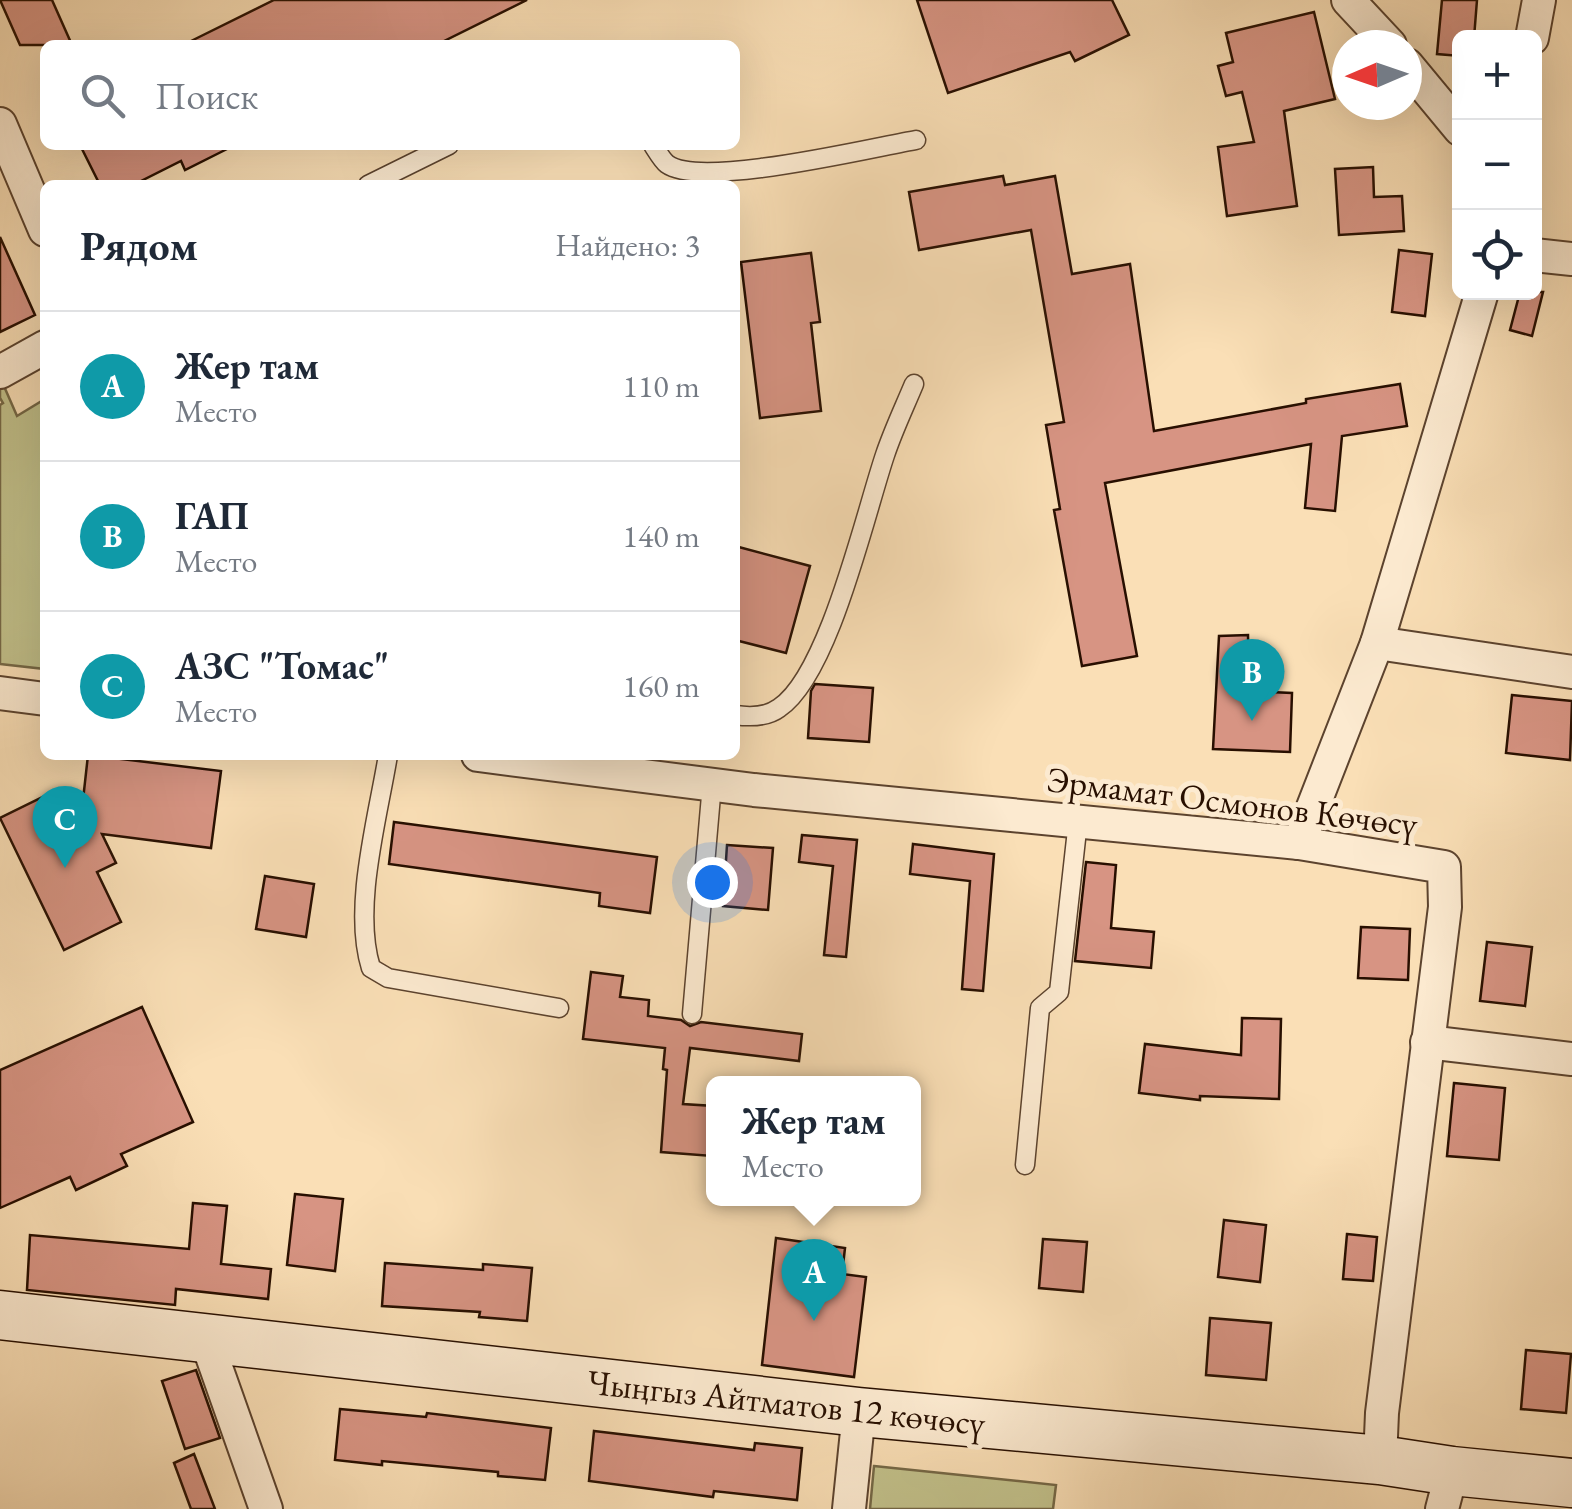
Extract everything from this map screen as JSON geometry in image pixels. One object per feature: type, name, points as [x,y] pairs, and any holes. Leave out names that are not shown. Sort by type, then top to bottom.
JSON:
[{"type":"main road","name":"Чыңгыз Айтматов 12 көчөсү","points":[[0,1315],[859,1412],[1380,1460],[1447,1490],[1572,1483]]},
{"type":"street","points":[[1348,0],[1376,30]]},
{"type":"street","points":[[1533,30],[1539,0]]},
{"type":"street","points":[[1422,83],[1453,120]]},
{"type":"street","points":[[0,124],[40,218]]},
{"type":"street","points":[[1542,256],[1572,259]]},
{"type":"street","points":[[1299,843],[1377,643],[1480,300]]},
{"type":"street","points":[[0,372],[40,350]]},
{"type":"street","points":[[1377,643],[1572,672]]},
{"type":"street","points":[[0,693],[40,698]]},
{"type":"street","name":"Эрмамат Осмонов Көчөсү","points":[[518,760],[712,784],[1299,843],[1444,867],[1445,907],[1396,1328],[1382,1413],[1380,1460]]},
{"type":"street","points":[[1427,1042],[1572,1060]]},
{"type":"street","points":[[206,1339],[266,1509]]},
{"type":"street","points":[[850,1509],[859,1412]]},
{"type":"lane","points":[[657,150],[666,163],[680,169],[718,173],[916,140]]},
{"type":"lane","points":[[378,180],[439,150]]},
{"type":"lane","points":[[740,716],[750,718],[778,710],[808,671],[839,607],[886,452],[914,384]]},
{"type":"lane","points":[[387,760],[366,894],[366,950],[371,968],[388,978],[559,1008]]},
{"type":"lane","points":[[692,1014],[712,784]]},
{"type":"lane","points":[[1025,1165],[1040,1008],[1059,992],[1078,822]]},
{"type":"shaded area","points":[[0,377],[17,416],[40,402],[40,668],[0,664]]},
{"type":"shaded area","points":[[874,1466],[1056,1485],[1053,1509],[870,1509]]},
{"type":"building","points":[[0,0],[52,0],[70,40],[20,45]]},
{"type":"building","points":[[274,0],[527,0],[446,40],[193,40]]},
{"type":"building","points":[[917,0],[1112,0],[1129,35],[1075,61],[1070,52],[948,93]]},
{"type":"building","points":[[1442,0],[1477,0],[1475,30],[1452,30],[1452,55],[1437,54]]},
{"type":"building","points":[[1314,12],[1332,100],[1284,111],[1297,206],[1227,216],[1218,147],[1254,142],[1242,92],[1226,96],[1218,66],[1233,62],[1226,33]]},
{"type":"building","points":[[82,150],[225,150],[185,170],[181,161],[143,180],[98,180]]},
{"type":"building","points":[[1373,167],[1374,197],[1402,196],[1404,231],[1339,235],[1335,169]]},
{"type":"building","points":[[1003,176],[1005,185],[1055,176],[1072,274],[1130,264],[1154,431],[1400,384],[1407,426],[1342,436],[1335,511],[1305,508],[1311,444],[1105,483],[1137,656],[1082,666],[1054,510],[1060,509],[1046,425],[1064,422],[1031,230],[919,250],[909,192]]},
{"type":"building","points":[[0,237],[35,315],[0,332]]},
{"type":"building","points":[[1399,250],[1432,254],[1425,316],[1392,312]]},
{"type":"building","points":[[811,253],[820,322],[811,323],[821,411],[760,418],[741,262]]},
{"type":"building","points":[[1518,300],[1541,300],[1532,336],[1510,330]]},
{"type":"building","points":[[740,547],[810,566],[786,653],[740,641]]},
{"type":"building","points":[[1248,635],[1249,691],[1292,693],[1290,752],[1213,749],[1219,636]]},
{"type":"building","points":[[815,684],[873,688],[869,742],[808,738],[811,691]]},
{"type":"building","points":[[1512,695],[1572,701],[1570,760],[1506,753]]},
{"type":"building","points":[[87,760],[130,760],[221,771],[211,848],[102,834],[116,863],[97,872],[121,922],[64,950],[0,818],[57,790],[79,836]]},
{"type":"building","points":[[394,822],[657,857],[650,913],[599,906],[600,893],[389,864]]},
{"type":"building","points":[[802,835],[857,840],[846,957],[824,955],[833,866],[799,862]]},
{"type":"building","points":[[913,844],[994,854],[983,991],[962,989],[970,881],[910,874]]},
{"type":"building","points":[[727,845],[773,848],[768,910],[723,906]]},
{"type":"building","points":[[1086,862],[1116,865],[1111,928],[1154,932],[1151,968],[1075,961]]},
{"type":"building","points":[[265,876],[314,884],[306,937],[256,929]]},
{"type":"building","points":[[1361,927],[1410,929],[1408,980],[1358,978]]},
{"type":"building","points":[[1487,942],[1532,947],[1525,1006],[1480,1001]]},
{"type":"building","points":[[591,972],[623,976],[620,997],[649,1000],[648,1016],[681,1020],[690,1026],[701,1022],[802,1034],[799,1061],[690,1048],[683,1104],[706,1105],[706,1156],[661,1152],[665,1048],[583,1039]]},
{"type":"building","points":[[142,1007],[193,1122],[121,1154],[127,1166],[76,1190],[70,1177],[0,1208],[0,1070]]},
{"type":"building","points":[[1242,1018],[1281,1019],[1279,1099],[1200,1096],[1200,1100],[1139,1093],[1145,1044],[1241,1055]]},
{"type":"building","points":[[1454,1083],[1505,1088],[1499,1160],[1447,1156]]},
{"type":"building","points":[[295,1194],[343,1199],[335,1271],[287,1265]]},
{"type":"building","points":[[193,1203],[227,1206],[221,1264],[271,1269],[268,1299],[176,1289],[175,1305],[27,1290],[30,1235],[189,1249]]},
{"type":"building","points":[[1224,1220],[1266,1225],[1260,1282],[1218,1277]]},
{"type":"building","points":[[1347,1234],[1377,1237],[1373,1281],[1343,1279]]},
{"type":"building","points":[[776,1238],[845,1248],[842,1274],[866,1277],[854,1377],[762,1365]]},
{"type":"building","points":[[1043,1239],[1087,1242],[1083,1292],[1039,1288]]},
{"type":"building","points":[[385,1263],[483,1270],[483,1264],[532,1268],[527,1321],[479,1317],[480,1312],[382,1306]]},
{"type":"building","points":[[1210,1318],[1271,1323],[1266,1380],[1206,1375]]},
{"type":"building","points":[[1526,1350],[1571,1354],[1566,1413],[1521,1409]]},
{"type":"building","points":[[196,1370],[220,1438],[185,1449],[162,1381]]},
{"type":"building","points":[[340,1409],[426,1417],[427,1413],[551,1428],[545,1480],[498,1476],[498,1472],[335,1460]]},
{"type":"building","points":[[594,1431],[754,1450],[755,1443],[802,1448],[797,1500],[714,1491],[713,1497],[589,1481]]},
{"type":"building","points":[[194,1454],[215,1509],[191,1509],[174,1463]]},
{"type":"place","name":"ГАП","points":[[1252,721]]},
{"type":"place","name":"АЗС \"Томас\"","points":[[65,868]]},
{"type":"place","name":"Жер там","points":[[814,1321]]}]
